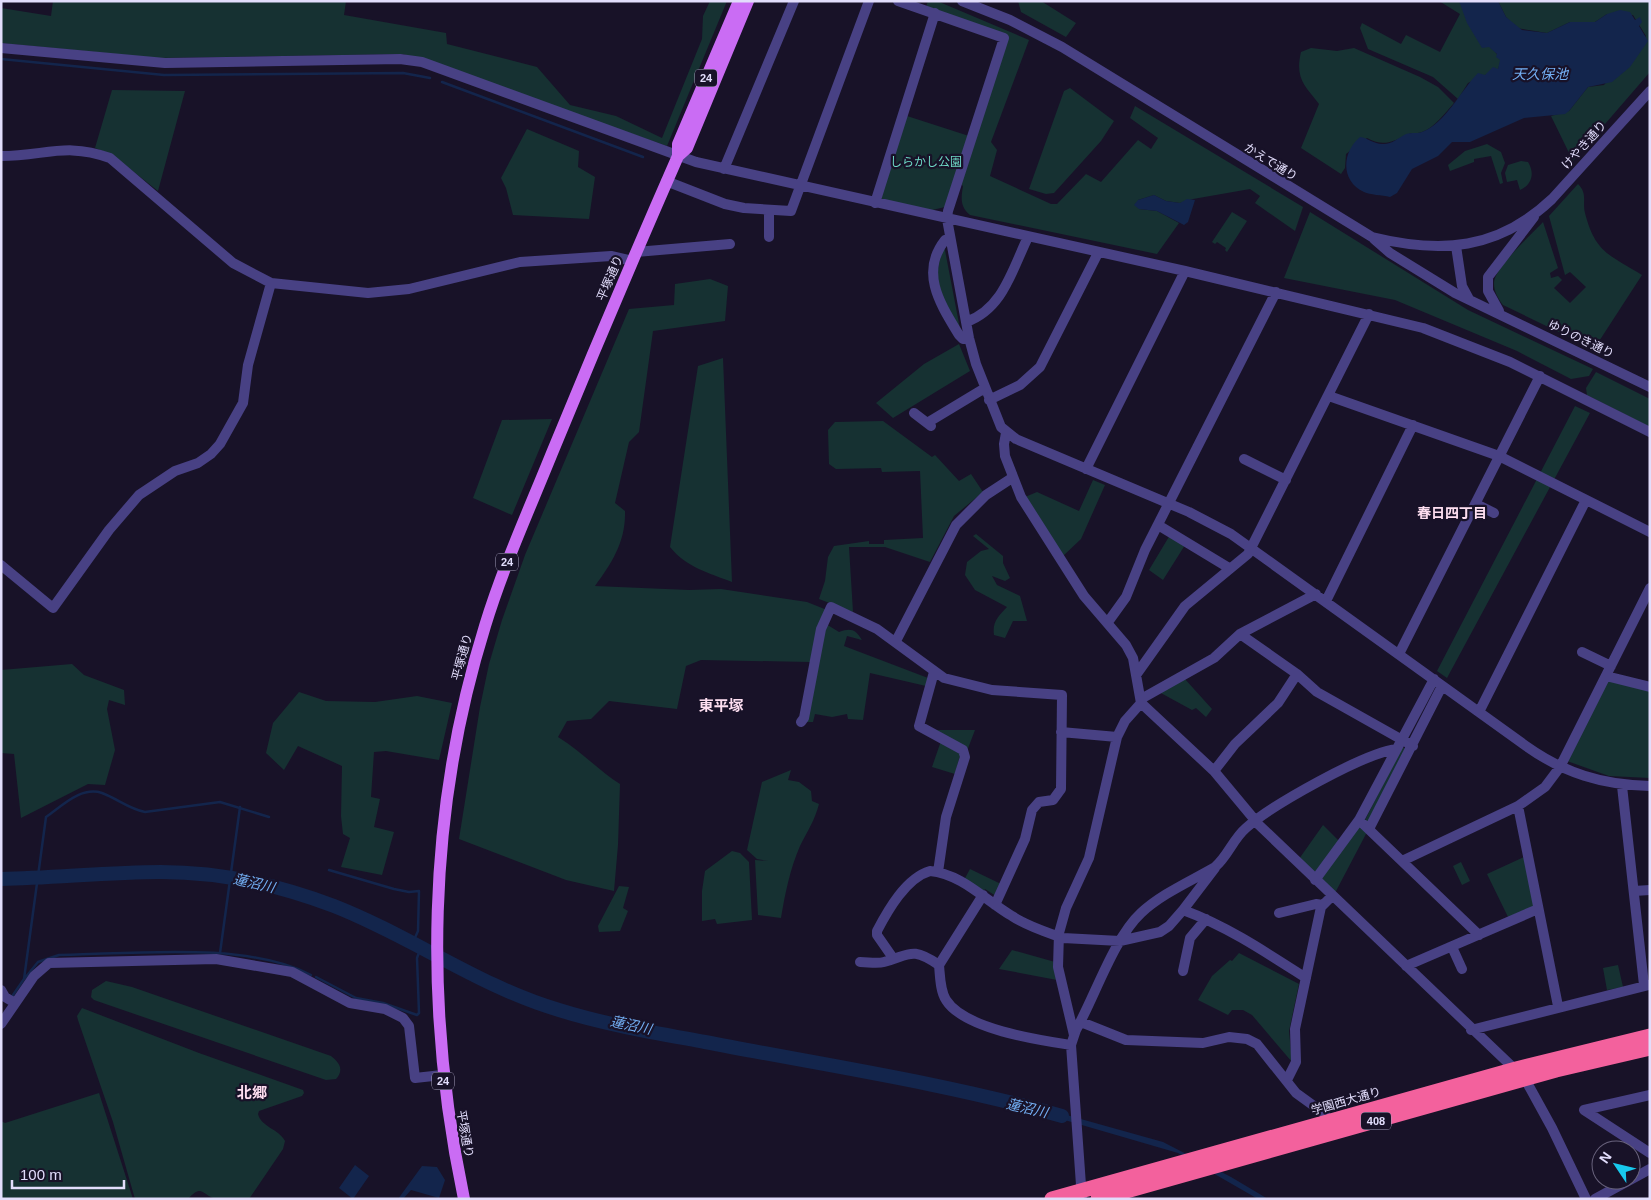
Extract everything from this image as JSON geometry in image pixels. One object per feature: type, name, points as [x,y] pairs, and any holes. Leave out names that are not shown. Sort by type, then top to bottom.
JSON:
[{"type":"highway","name":"学園西大通り","points":[[1098,1199],[1228,1163],[1650,1036]]},
{"type":"highway","name":"学園西大通り","points":[[1052,1199],[1081,1195],[1174,1165],[1329,1122],[1520,1074],[1650,1048]]},
{"type":"main road","name":"平塚通り","points":[[678,156],[678,144],[738,1]]},
{"type":"main road","name":"平塚通り","points":[[464,1199],[452,1144],[442,1075],[436,961],[438,889],[448,793],[465,702],[484,627],[515,541],[634,256],[678,156],[687,148],[748,1]]},
{"type":"street","points":[[724,169],[794,1]]},
{"type":"street","points":[[666,182],[725,204],[791,211],[869,1]]},
{"type":"street","points":[[898,1],[1004,38],[947,219],[969,338],[989,400],[1001,427],[1006,433],[1086,469],[1169,503],[1212,523],[1252,547],[1442,686],[1560,768],[1582,777],[1622,786],[1650,786]]},
{"type":"street","name":"かえで通り","points":[[962,1],[1010,20],[1062,47],[1372,237],[1417,247],[1456,246],[1492,237],[1536,214]]},
{"type":"street","points":[[875,203],[935,13]]},
{"type":"street","points":[[1,48],[165,63],[400,59],[422,62],[678,156],[724,169],[1028,238],[1185,271],[1423,328],[1540,376],[1650,432]]},
{"type":"street","name":"けやき通り","points":[[1536,214],[1650,91]]},
{"type":"street","points":[[1,156],[22,156],[71,149],[93,152],[110,158],[233,263],[271,283],[368,293],[409,289],[520,262],[634,256],[730,244]]},
{"type":"street","points":[[769,210],[769,237]]},
{"type":"street","points":[[1502,314],[1494,305],[1488,292],[1488,277],[1536,214]]},
{"type":"street","points":[[1372,237],[1390,253],[1469,299],[1502,314]]},
{"type":"street","points":[[966,322],[986,312],[998,299],[1028,238]]},
{"type":"street","points":[[950,239],[945,240],[936,256],[935,292],[959,335],[963,339],[969,338]]},
{"type":"street","points":[[1456,246],[1462,286],[1469,299]]},
{"type":"street","points":[[989,400],[1020,385],[1040,367],[1098,252]]},
{"type":"street","points":[[1086,469],[1185,271]]},
{"type":"street","points":[[1,565],[53,608],[109,530],[139,495],[175,471],[198,462],[211,454],[220,444],[243,403],[248,365],[271,283]]},
{"type":"street","points":[[1108,622],[1126,597],[1158,525],[1276,292]]},
{"type":"street","points":[[1136,676],[1185,606],[1228,568],[1246,556],[1252,547],[1369,314]]},
{"type":"street","name":"ゆりのき通り","points":[[1502,314],[1650,387]]},
{"type":"street","points":[[1399,654],[1540,376]]},
{"type":"street","points":[[914,413],[930,425],[985,388]]},
{"type":"street","points":[[1329,396],[1499,456],[1650,532]]},
{"type":"street","points":[[1326,601],[1413,425]]},
{"type":"street","points":[[1006,433],[1004,445],[1012,478],[1021,497],[1079,587],[1126,645],[1133,658],[1141,701],[1214,770],[1255,821],[1471,1030],[1520,1074],[1552,1128],[1586,1199]]},
{"type":"street","points":[[1244,459],[1286,480]]},
{"type":"street","points":[[896,641],[956,525],[986,494],[1012,478]]},
{"type":"street","points":[[1479,712],[1586,500]]},
{"type":"street","points":[[1476,504],[1494,513]]},
{"type":"street","points":[[1158,525],[1228,568]]},
{"type":"street","points":[[1402,861],[1518,806],[1545,787],[1560,768],[1650,588]]},
{"type":"street","points":[[1081,1195],[1082,1173],[1075,1110],[1072,1040],[1058,967],[1059,937],[1066,908],[1089,858],[1117,737],[1125,721],[1141,701],[1214,658],[1240,634],[1316,594]]},
{"type":"street","points":[[801,722],[804,718],[821,629],[831,607],[877,629],[896,641],[944,678],[982,689],[1060,694],[1063,698],[1060,789],[1053,800],[1039,802],[1032,810],[1025,839],[995,905]]},
{"type":"street","points":[[1240,634],[1297,674],[1318,692],[1400,744],[1413,746]]},
{"type":"street","points":[[1582,652],[1611,666]]},
{"type":"street","points":[[934,672],[920,726],[963,750],[964,757],[946,817],[938,872]]},
{"type":"street","points":[[1214,770],[1235,744],[1278,703],[1297,674]]},
{"type":"street","points":[[1606,676],[1650,688]]},
{"type":"street","points":[[1315,880],[1359,820],[1434,679]]},
{"type":"street","points":[[1369,829],[1442,686]]},
{"type":"street","points":[[1061,732],[1117,737]]},
{"type":"street","points":[[893,958],[877,935],[884,918],[896,900],[918,877],[930,871],[956,879],[983,894],[1013,918],[1059,937],[1120,941],[1160,932],[1169,926],[1183,910],[1223,860],[1238,835],[1255,821],[1346,768],[1400,744]]},
{"type":"street","points":[[1471,1030],[1558,1006],[1647,985],[1622,786]]},
{"type":"street","points":[[1518,806],[1558,1006]]},
{"type":"street","points":[[1359,820],[1479,935]]},
{"type":"street","points":[[1072,1040],[1120,941],[1131,924],[1150,906],[1216,867]]},
{"type":"street","points":[[1634,891],[1650,890]]},
{"type":"street","points":[[938,965],[983,894]]},
{"type":"street","points":[[1287,1080],[1296,1062],[1295,1029],[1323,905],[1332,896]]},
{"type":"street","points":[[1279,913],[1316,904],[1323,905]]},
{"type":"street","points":[[1406,966],[1538,909]]},
{"type":"street","points":[[1183,910],[1206,918],[1249,942],[1306,978]]},
{"type":"street","points":[[1183,971],[1190,938],[1206,918]]},
{"type":"street","points":[[1452,947],[1462,969]]},
{"type":"street","points":[[860,962],[884,962],[909,953],[930,959],[938,965],[945,999],[969,1020],[994,1030],[1072,1040]]},
{"type":"street","points":[[1,1024],[34,976],[42,968],[54,962],[216,959],[282,969],[302,976],[350,1003],[385,1009],[403,1018],[410,1026],[415,1078],[442,1075]]},
{"type":"street","points":[[1,990],[5,997],[15,1003]]},
{"type":"street","points":[[1080,1022],[1126,1040],[1203,1043],[1229,1037],[1247,1039],[1257,1044],[1296,1093],[1325,1114],[1329,1122]]},
{"type":"street","points":[[1650,1095],[1584,1110],[1650,1153]]},
{"type":"street","points":[[1595,1199],[1650,1169]]},
{"type":"green space","points":[[53,1],[346,1],[344,15],[446,33],[447,44],[537,67],[570,105],[616,116],[662,138],[702,39],[703,16],[710,1],[727,1],[667,146],[403,54],[157,58],[1,43],[1,8],[51,16]]},
{"type":"green space","points":[[928,1],[937,1],[1029,40],[991,142],[997,150],[990,176],[1051,204],[1057,204],[1086,174],[1101,182],[1138,140],[1151,149],[1158,138],[1130,118],[1135,106],[1303,207],[1295,231],[1255,203],[1260,196],[1250,189],[1180,203],[1166,201],[1154,195],[1138,200],[1139,209],[1157,211],[1179,223],[1157,254],[970,215],[964,209],[962,198],[963,186],[960,183],[1007,36],[926,7]]},
{"type":"green space","points":[[1018,1],[1041,1],[1076,23],[1066,37],[1021,12]]},
{"type":"green space","points":[[1439,1],[1459,1],[1501,60],[1498,69],[1468,83],[1458,99],[1433,77],[1368,49],[1360,28],[1362,23],[1401,44],[1406,35],[1440,52],[1460,14]]},
{"type":"green space","points":[[1498,1],[1650,1],[1650,72],[1573,161],[1551,116],[1569,111],[1588,87],[1604,85],[1646,36],[1633,15],[1607,14],[1595,22],[1570,22],[1547,33],[1516,28],[1506,17]]},
{"type":"green space","points":[[1311,48],[1337,51],[1354,48],[1420,77],[1438,87],[1454,103],[1435,124],[1422,132],[1383,143],[1367,138],[1346,154],[1345,168],[1341,174],[1301,148],[1319,104],[1302,81],[1299,68],[1301,52]]},
{"type":"green space","points":[[1070,88],[1114,121],[1101,141],[1054,193],[1046,194],[1029,189],[1064,91]]},
{"type":"green space","points":[[112,90],[185,91],[158,191],[111,154],[95,148]]},
{"type":"green space","name":"しらかし公園","points":[[907,116],[969,136],[945,207],[928,211],[882,200],[881,196]]},
{"type":"green space","points":[[527,129],[579,151],[578,167],[595,177],[589,219],[513,215],[506,188],[501,178]]},
{"type":"green space","points":[[1487,144],[1501,152],[1505,163],[1501,173],[1503,183],[1500,184],[1491,156],[1474,159],[1474,162],[1450,171],[1448,165],[1465,151]]},
{"type":"green space","points":[[1521,161],[1528,162],[1532,174],[1530,182],[1520,190],[1517,180],[1507,182],[1505,173],[1508,165]]},
{"type":"green space","points":[[1578,184],[1584,194],[1584,209],[1589,226],[1599,245],[1605,252],[1642,275],[1594,349],[1503,305],[1494,286],[1500,269],[1543,222],[1558,268],[1550,273],[1551,278],[1558,276],[1562,280],[1554,288],[1570,303],[1586,287],[1570,272],[1565,275],[1549,216]]},
{"type":"green space","points":[[1232,212],[1247,221],[1227,252],[1226,248],[1217,242],[1215,244],[1212,242]]},
{"type":"green space","points":[[1310,212],[1468,310],[1593,369],[1589,376],[1571,379],[1517,351],[1395,300],[1284,278]]},
{"type":"green space","points":[[944,245],[961,334],[942,301],[937,283]]},
{"type":"green space","points":[[710,279],[728,286],[725,321],[653,331],[639,432],[629,442],[615,503],[625,511],[623,532],[617,551],[595,586],[689,590],[721,589],[807,602],[827,610],[810,662],[701,660],[686,666],[677,709],[609,701],[591,719],[567,721],[558,737],[620,784],[614,891],[566,880],[459,839],[480,707],[489,664],[502,620],[525,555],[629,309],[674,305],[675,284]]},
{"type":"green space","points":[[959,344],[970,371],[893,418],[876,403],[924,364]]},
{"type":"green space","points":[[723,358],[732,582],[706,572],[683,560],[670,547],[698,366]]},
{"type":"green space","points":[[1596,372],[1650,399],[1650,427],[1587,395],[1586,388]]},
{"type":"green space","points":[[1575,406],[1590,413],[1447,678],[1437,671]]},
{"type":"green space","points":[[552,419],[512,515],[473,498],[502,420]]},
{"type":"green space","points":[[883,421],[932,457],[935,455],[959,481],[971,474],[983,492],[954,516],[930,562],[885,547],[849,547],[853,612],[819,599],[825,581],[828,557],[834,546],[869,541],[869,544],[884,544],[884,540],[923,538],[920,471],[882,472],[881,468],[836,469],[829,464],[828,430],[835,422]]},
{"type":"green space","points":[[1093,480],[1105,485],[1081,539],[1063,556],[1025,497],[1037,492],[1079,511]]},
{"type":"green space","points":[[976,534],[1003,556],[1003,563],[1010,578],[1005,581],[992,576],[997,585],[1020,596],[1027,621],[1013,621],[1005,638],[994,635],[994,626],[1007,607],[975,590],[965,575],[967,562],[981,551],[989,549],[973,536]]},
{"type":"green space","points":[[1170,535],[1185,545],[1163,580],[1149,570]]},
{"type":"green space","points":[[826,624],[839,632],[852,630],[862,640],[847,636],[844,646],[928,678],[926,686],[870,673],[863,720],[848,719],[847,714],[832,717],[815,714],[813,722],[806,722]]},
{"type":"green space","points":[[72,664],[84,675],[124,690],[125,705],[109,700],[107,709],[115,750],[105,785],[88,784],[21,818],[14,754],[1,753],[1,670]]},
{"type":"green space","points":[[1184,678],[1212,709],[1206,717],[1196,708],[1192,710],[1159,692]]},
{"type":"green space","points":[[1610,681],[1650,691],[1650,778],[1609,776],[1567,761],[1606,683]]},
{"type":"green space","points":[[299,692],[326,701],[375,702],[417,696],[452,703],[439,760],[386,751],[374,752],[371,797],[380,799],[374,827],[394,832],[382,875],[341,867],[350,838],[343,834],[341,816],[342,766],[298,746],[284,770],[266,753],[273,723]]},
{"type":"green space","points":[[935,730],[975,730],[967,751]]},
{"type":"green space","points":[[941,741],[961,752],[955,774],[932,767]]},
{"type":"green space","points":[[1402,747],[1406,749],[1368,822],[1365,820]]},
{"type":"green space","points":[[791,770],[788,780],[799,782],[811,791],[812,801],[819,804],[793,864],[781,918],[758,915],[755,860],[768,861],[757,859],[747,850],[762,782]]},
{"type":"green space","points":[[1323,825],[1339,841],[1318,871],[1313,872],[1299,859]]},
{"type":"green space","points":[[1357,827],[1362,827],[1367,832],[1335,893],[1323,882],[1322,878]]},
{"type":"green space","points":[[732,851],[740,853],[749,862],[752,920],[717,924],[715,919],[702,921],[702,891],[705,871]]},
{"type":"green space","points":[[1524,857],[1534,905],[1531,909],[1509,919],[1487,874]]},
{"type":"green space","points":[[1461,862],[1470,881],[1462,885],[1453,866]]},
{"type":"green space","points":[[970,869],[1001,884],[996,896],[985,889],[983,892],[964,880]]},
{"type":"green space","points":[[619,886],[629,887],[623,908],[628,911],[620,931],[599,932],[598,926]]},
{"type":"green space","points":[[1012,950],[1055,962],[1057,980],[999,969]]},
{"type":"green space","points":[[1239,953],[1299,984],[1289,1031],[1292,1062],[1252,1015],[1243,1010],[1232,1010],[1228,1015],[1198,1000],[1212,976],[1230,960],[1232,961]]},
{"type":"green space","points":[[1618,965],[1623,987],[1607,990],[1603,968]]},
{"type":"green space","points":[[106,981],[132,987],[331,1056],[339,1064],[340,1073],[336,1079],[326,1080],[94,1000],[91,997],[92,990]]},
{"type":"green space","points":[[82,1008],[303,1090],[302,1096],[259,1111],[258,1114],[263,1122],[285,1141],[283,1149],[249,1199],[216,1199],[199,1191],[188,1199],[135,1199],[113,1122],[78,1020],[77,1016]]},
{"type":"green space","points":[[99,1093],[133,1199],[1,1199],[1,1121],[5,1123]]},
{"type":"water","name":"天久保池","points":[[1459,1],[1498,1],[1506,17],[1522,30],[1547,33],[1570,22],[1595,22],[1607,14],[1620,10],[1630,12],[1635,20],[1640,17],[1642,22],[1639,26],[1648,41],[1630,67],[1612,82],[1588,87],[1565,114],[1524,118],[1470,142],[1452,142],[1438,156],[1412,169],[1397,193],[1390,197],[1364,192],[1351,181],[1347,174],[1346,166],[1350,150],[1360,137],[1379,144],[1385,144],[1406,134],[1420,133],[1438,122],[1478,73],[1485,75],[1493,67],[1498,69],[1500,60],[1496,57],[1497,54],[1489,47],[1482,48],[1467,23]]},
{"type":"water","points":[[1154,195],[1166,201],[1180,203],[1187,199],[1195,200],[1188,222],[1184,225],[1157,211],[1139,209],[1134,205],[1138,200]]},
{"type":"water","points":[[1045,1109],[1163,1142],[1231,1177],[1268,1199],[1258,1199],[1178,1153],[1044,1114]]},
{"type":"water","points":[[355,1165],[369,1176],[353,1199],[339,1188]]},
{"type":"water","points":[[422,1166],[437,1167],[445,1180],[439,1198],[411,1190],[403,1199],[398,1199]]},
{"type":"waterway","points":[[1,59],[164,75],[403,73],[430,78]]},
{"type":"waterway","points":[[442,82],[643,157]]},
{"type":"waterway","points":[[13,995],[24,979],[46,817],[72,798],[87,792],[102,793],[134,809],[145,812],[220,802],[269,817]]},
{"type":"waterway","name":"蓮沼川","points":[[220,953],[240,807]]},
{"type":"waterway","points":[[329,870],[394,889],[409,892],[419,891],[418,931],[413,942]]},
{"type":"waterway","name":"蓮沼川","points":[[1,879],[161,872],[205,874],[249,881],[292,892],[363,918],[473,975],[530,1000],[559,1010],[650,1032],[929,1084],[1062,1116]]},
{"type":"waterway","points":[[316,977],[356,998],[383,1003],[417,1015],[419,1013],[417,958],[421,947]]},
{"type":"waterway","points":[[25,978],[38,962],[59,955],[154,952],[222,953],[254,957],[285,964],[311,975]]},
{"type":"district","name":"春日四丁目","points":[[1452,513]]},
{"type":"district","name":"東平塚","points":[[721,705]]},
{"type":"district","name":"北郷","points":[[252,1092]]}]
